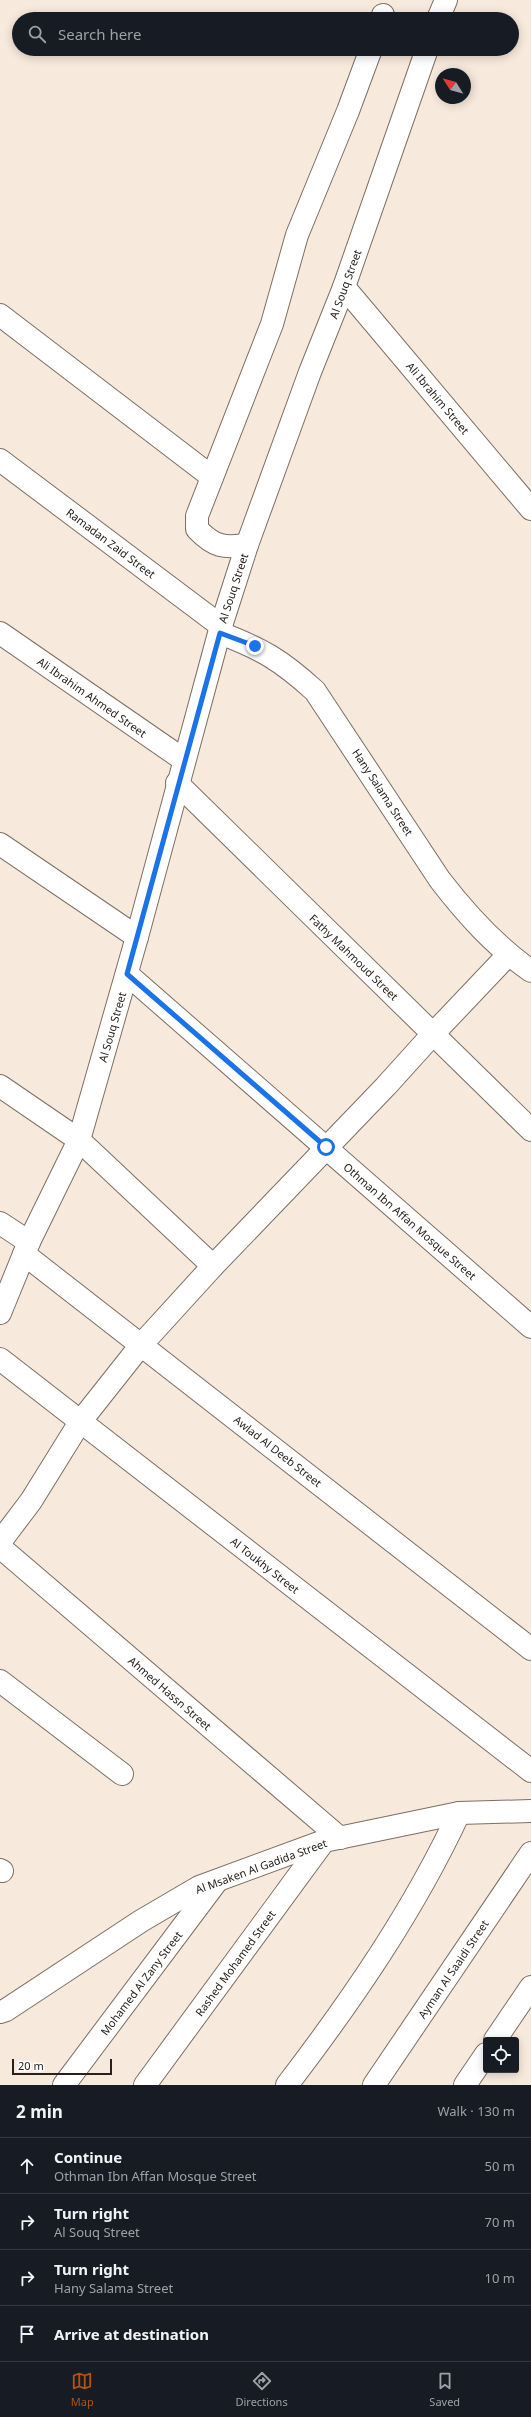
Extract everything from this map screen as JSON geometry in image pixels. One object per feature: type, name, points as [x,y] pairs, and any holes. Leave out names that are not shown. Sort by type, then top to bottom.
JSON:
[{"type":"street","points":[[441,12],[446,0]]},
{"type":"street","points":[[247,545],[227,547],[209,542],[197,529],[197,516],[272,324],[297,235],[348,111],[368,56]]},
{"type":"street","name":"Al Souq Street","points":[[0,1313],[27,1248],[79,1140],[127,974],[177,783],[220,629],[247,545],[310,372],[344,287],[425,56]]},
{"type":"street","name":"Ali Ibrahim Street","points":[[344,287],[531,509]]},
{"type":"street","points":[[0,315],[212,477]]},
{"type":"street","name":"Ramadan Zaid Street","points":[[0,460],[220,629]]},
{"type":"street","name":"Hany Salama Street","points":[[220,629],[255,646],[287,666],[315,691],[440,880],[461,907],[508,955],[531,971]]},
{"type":"street","name":"Ali Ibrahim Ahmed Street","points":[[0,633],[184,760]]},
{"type":"street","name":"Fathy Mahmoud Street","points":[[177,783],[531,1130]]},
{"type":"street","points":[[0,844],[137,937]]},
{"type":"street","points":[[0,1542],[32,1501],[80,1422],[141,1345],[212,1266],[386,1086],[508,955]]},
{"type":"street","name":"Othman Ibn Affan Mosque Street","points":[[127,974],[531,1327]]},
{"type":"street","points":[[0,1086],[79,1140],[212,1266]]},
{"type":"street","name":"Awlad Al Deeb Street","points":[[0,1223],[27,1248],[141,1345],[531,1649]]},
{"type":"street","name":"Al Toukhy Street","points":[[0,1359],[531,1771]]},
{"type":"street","name":"Ahmed Hassn Street","points":[[0,1547],[332,1840]]},
{"type":"street","points":[[0,1681],[122,1774]]},
{"type":"street","name":"Al Msaken Al Gadida Street","points":[[0,2012],[6,2010],[141,1921],[199,1887],[332,1840],[459,1813],[531,1811]]},
{"type":"street","points":[[287,2085],[334,2022],[385,1946],[436,1862],[459,1813]]},
{"type":"street","name":"Rashed Mohamed Street","points":[[145,2085],[332,1840]]},
{"type":"street","name":"Ayman Al Saaidi Street","points":[[374,2085],[531,1853]]},
{"type":"street","name":"Mohamed Al Zany Street","points":[[64,2085],[218,1880]]},
{"type":"street","points":[[497,2037],[531,1987]]},
{"type":"street","points":[[465,2085],[483,2058]]},
{"type":"route","points":[[255,646],[220,633],[184,760],[127,974],[326,1147]]}]
